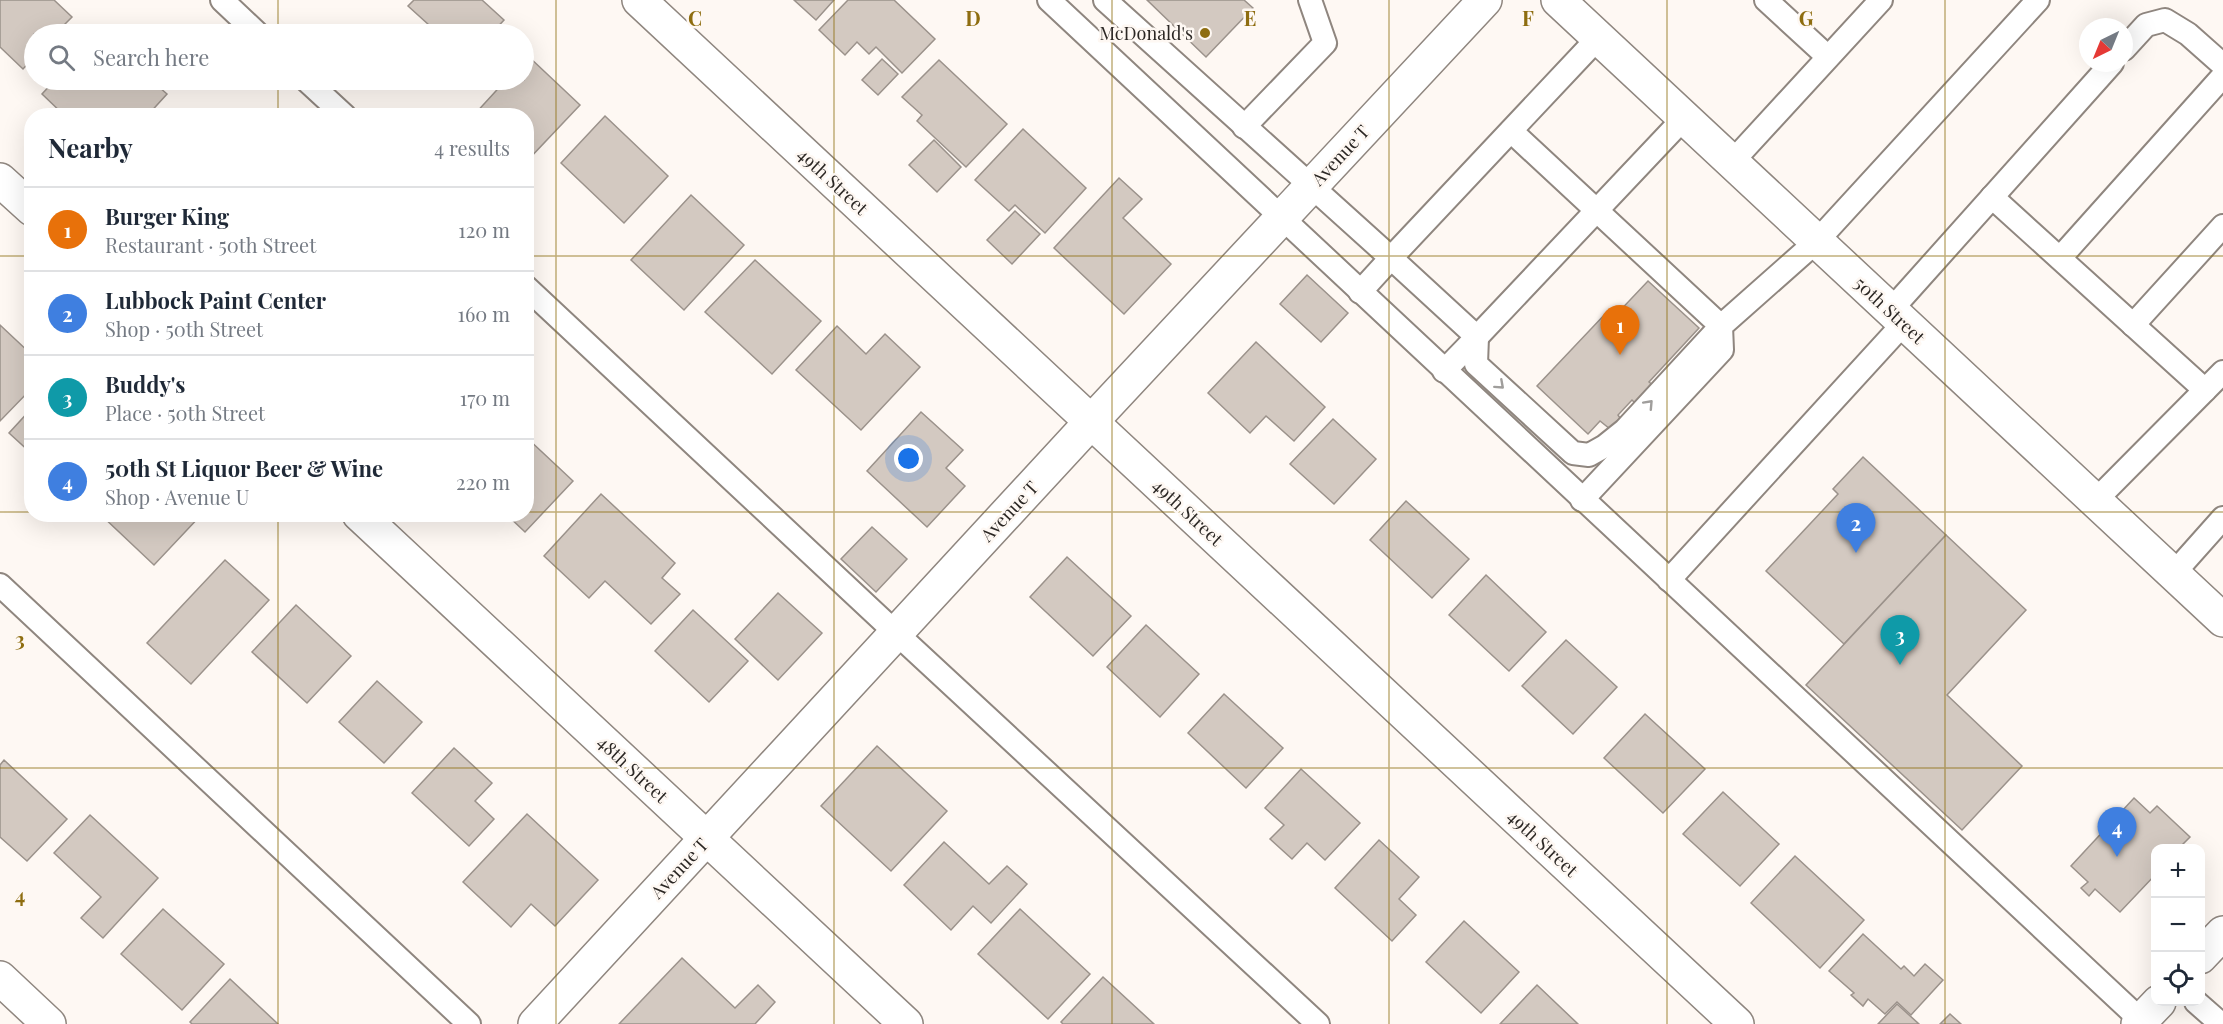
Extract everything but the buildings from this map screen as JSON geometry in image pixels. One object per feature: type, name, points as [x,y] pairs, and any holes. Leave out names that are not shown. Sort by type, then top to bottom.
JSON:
[{"type":"street","name":"49th Street","points":[[639,0],[1737,1024]]},
{"type":"street","name":"Avenue T","points":[[535,1024],[1091,422],[1485,0]]},
{"type":"street","name":"50th Street","points":[[1558,0],[2223,620]]},
{"type":"street","points":[[0,180],[24,202]]},
{"type":"street","name":"48th Street","points":[[368,522],[906,1024]]},
{"type":"street","points":[[2205,952],[2223,933]]},
{"type":"street","points":[[0,978],[49,1024]]},
{"type":"lane","points":[[222,0],[247,24]]},
{"type":"lane","points":[[1049,0],[1582,500],[2146,1017]]},
{"type":"lane","points":[[1105,0],[1477,337],[1476,364],[1573,453],[1589,455],[1625,430],[1721,326],[1817,242],[2038,0]]},
{"type":"lane","points":[[1123,0],[1174,45],[1192,78]]},
{"type":"lane","points":[[1244,127],[1325,42],[1310,0]]},
{"type":"lane","points":[[1766,0],[1828,57]]},
{"type":"lane","points":[[1732,162],[1881,0]]},
{"type":"lane","points":[[2133,39],[2146,25],[2165,20],[2188,34],[2223,65]]},
{"type":"lane","points":[[1360,292],[1598,38]]},
{"type":"lane","points":[[1669,580],[1897,317],[1992,197],[2104,72]]},
{"type":"lane","points":[[2060,258],[2223,76]]},
{"type":"lane","points":[[317,90],[336,108]]},
{"type":"lane","points":[[1444,371],[1684,118]]},
{"type":"lane","points":[[1511,131],[1721,326],[1722,350],[1582,500]]},
{"type":"lane","points":[[1992,197],[2205,390]]},
{"type":"lane","points":[[2133,325],[2223,226]]},
{"type":"lane","points":[[534,294],[1318,1024]]},
{"type":"lane","points":[[2096,501],[2223,372]]},
{"type":"lane","points":[[2174,573],[2223,518]]},
{"type":"lane","points":[[0,585],[470,1024]]},
{"type":"lane","points":[[2201,1006],[2221,1024]]},
{"type":"place","name":"McDonald's","points":[[1205,33]]},
{"type":"place","name":"Burger King","points":[[1620,355]]},
{"type":"place","name":"Lubbock Paint Center","points":[[1856,553]]},
{"type":"place","name":"Buddy's","points":[[1900,665]]},
{"type":"place","name":"50th St Liquor Beer & Wine","points":[[2117,857]]}]
